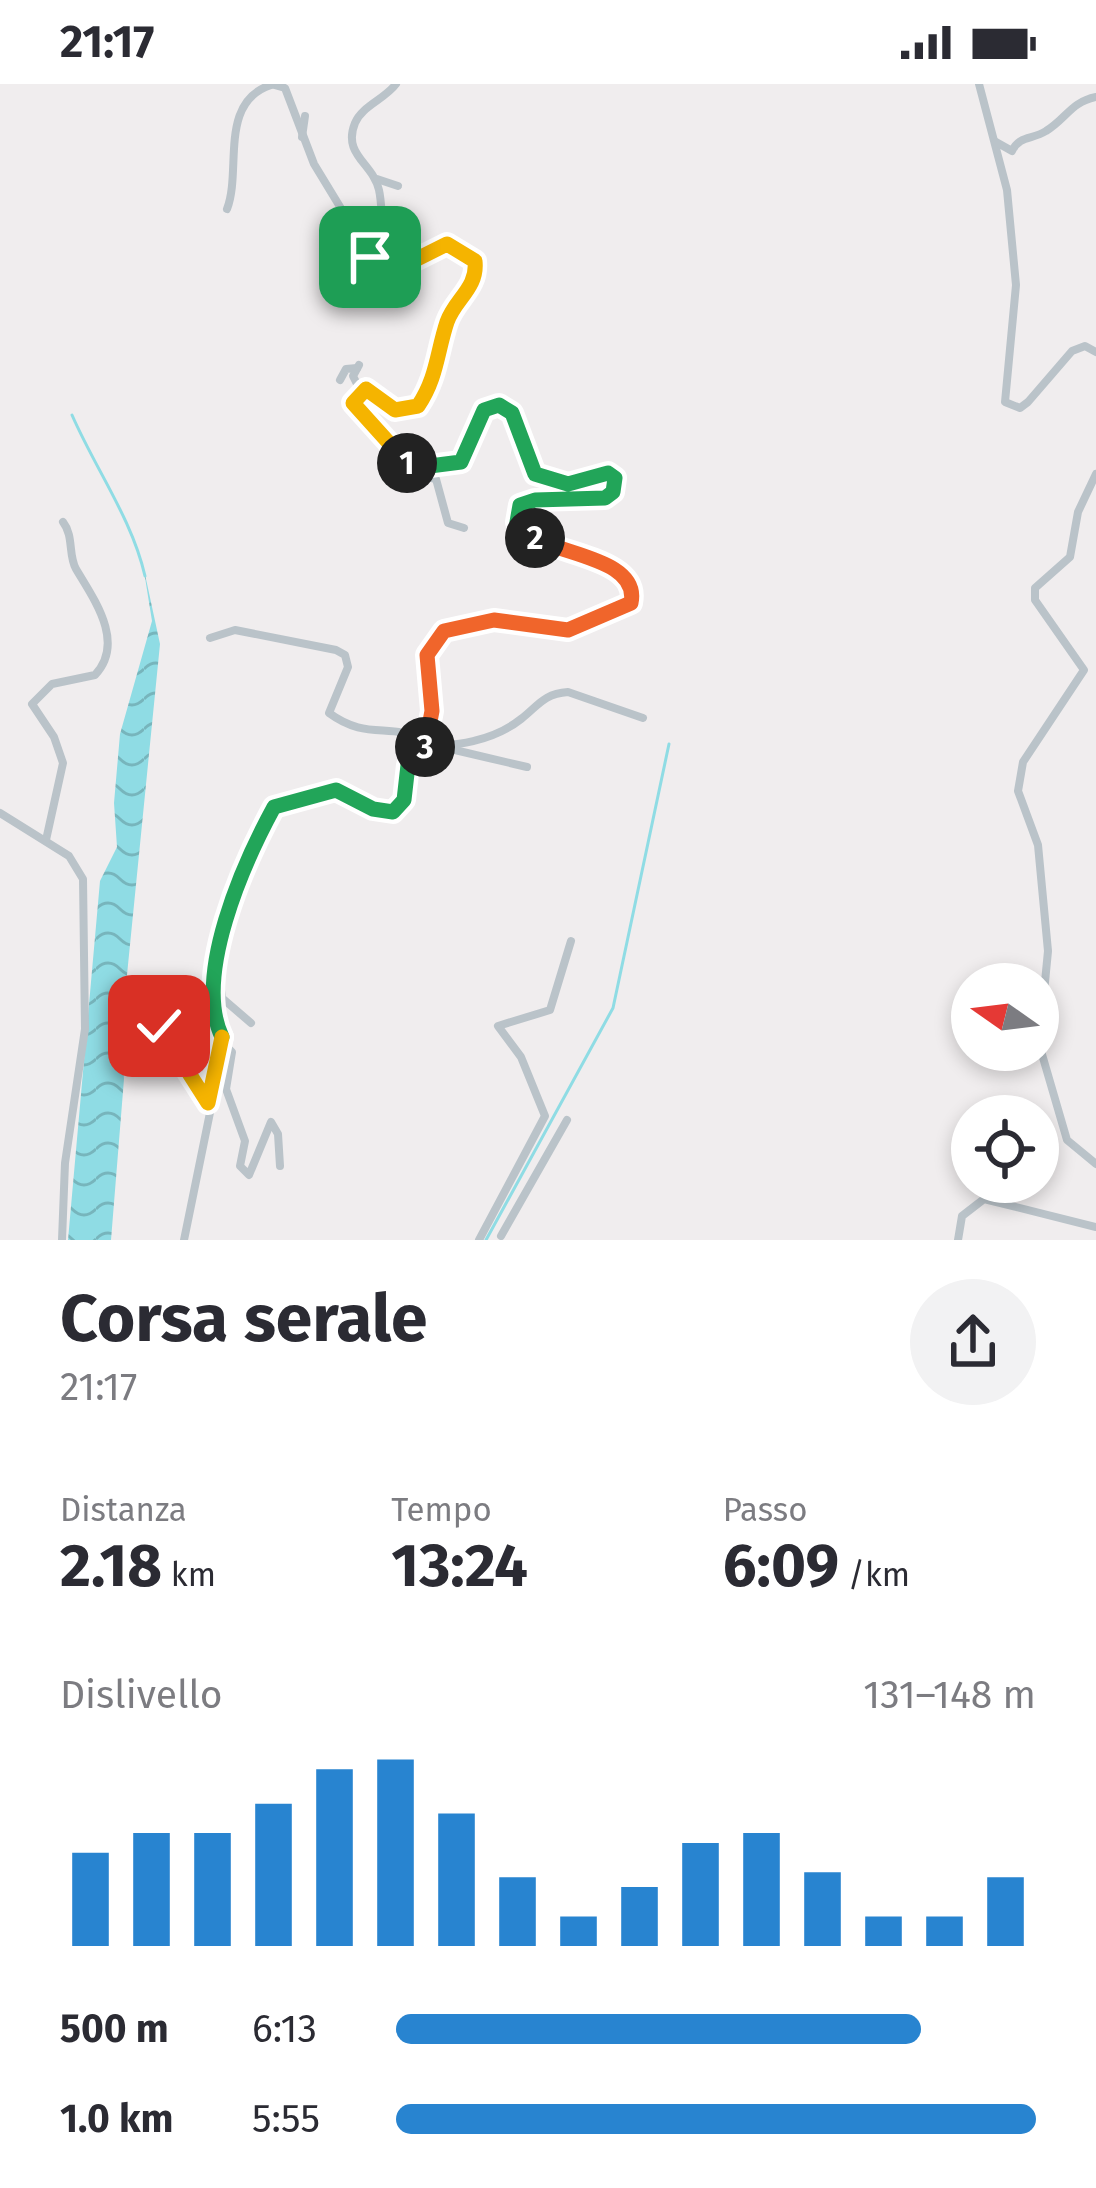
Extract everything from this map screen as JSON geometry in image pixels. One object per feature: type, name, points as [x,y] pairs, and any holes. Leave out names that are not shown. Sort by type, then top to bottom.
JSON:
[{"type":"street","points":[[227,209],[241,113],[253,93],[271,84],[285,88],[302,136],[381,272],[409,265],[439,247]]},
{"type":"street","points":[[340,380],[346,369],[358,367],[354,382],[360,391],[377,393],[395,410],[410,410],[424,397],[444,347],[449,317],[476,272],[470,253],[447,244],[422,255],[394,253],[383,238],[374,178],[352,148],[351,137],[358,116],[396,84]]},
{"type":"street","points":[[979,84],[1007,190],[1016,285],[1005,402],[1020,408],[1072,351],[1085,346],[1096,352]]},
{"type":"street","points":[[994,142],[1012,151],[1019,140],[1051,128],[1075,103],[1096,98]]},
{"type":"street","points":[[302,136],[304,116]]},
{"type":"street","points":[[374,178],[398,186]]},
{"type":"street","points":[[184,1240],[208,1103],[224,1043],[210,1002],[217,965],[228,913],[274,807],[336,790],[373,809],[393,812],[404,800],[404,775],[425,740],[432,711],[427,655],[444,631],[494,620],[568,630],[593,616],[625,610],[633,594],[621,571],[540,542],[517,522],[520,505],[528,501],[605,498],[616,484],[608,473],[568,484],[535,474],[507,408],[484,410],[461,462],[422,467],[401,457],[354,410],[360,391]]},
{"type":"street","points":[[401,457],[397,464],[402,471],[439,482],[448,523],[464,528]]},
{"type":"street","points":[[1096,474],[1078,512],[1070,557],[1035,589],[1035,600],[1084,670],[1023,762],[1018,791],[1038,845],[1048,951],[1040,1044],[1067,1140],[1096,1164]]},
{"type":"street","points":[[46,841],[64,763],[55,736],[34,711],[34,698],[52,684],[95,675],[105,658],[106,622],[75,568],[63,522]]},
{"type":"street","points":[[210,638],[235,630],[336,650],[345,655],[349,667],[330,703],[333,718],[363,733],[379,730],[526,767]]},
{"type":"street","points":[[442,747],[498,731],[520,720],[539,699],[557,693],[568,692],[644,718]]},
{"type":"street","points":[[0,813],[80,868],[86,1030],[65,1163],[62,1240]]},
{"type":"street","points":[[479,1240],[545,1116],[521,1057],[498,1026],[550,1010],[571,941]]},
{"type":"street","points":[[217,965],[221,998],[250,1023]]},
{"type":"street","points":[[145,1014],[158,1024],[208,1103]]},
{"type":"street","points":[[224,1043],[232,1048],[226,1089],[245,1141],[240,1166],[248,1175],[271,1122],[278,1134],[280,1166]]},
{"type":"street","points":[[513,1240],[500,1238],[567,1120]]},
{"type":"street","points":[[958,1240],[962,1216],[984,1199],[1096,1227]]},
{"type":"water","points":[[143,565],[160,644],[121,1035],[124,1079],[111,1240],[68,1240],[100,881],[117,847],[114,803],[120,734],[152,621]]},
{"type":"waterway","points":[[72,415],[123,515],[145,576]]},
{"type":"waterway","points":[[486,1240],[613,1008],[669,744]]},
{"type":"route","points":[[159,1026],[208,1103],[224,1043],[210,1002],[228,913],[269,815],[281,802],[336,790],[348,791],[373,809],[393,812],[400,807],[404,775],[423,751],[429,733],[429,647],[444,631],[494,620],[552,632],[568,630],[593,616],[625,610],[631,603],[631,586],[621,571],[540,542],[517,522],[520,505],[528,501],[605,498],[616,484],[608,473],[568,484],[535,474],[512,413],[499,405],[484,410],[461,462],[422,467],[406,462],[354,410],[356,395],[366,389],[395,410],[418,406],[438,367],[449,317],[476,272],[470,253],[447,244],[391,272],[381,272],[370,257]]}]
